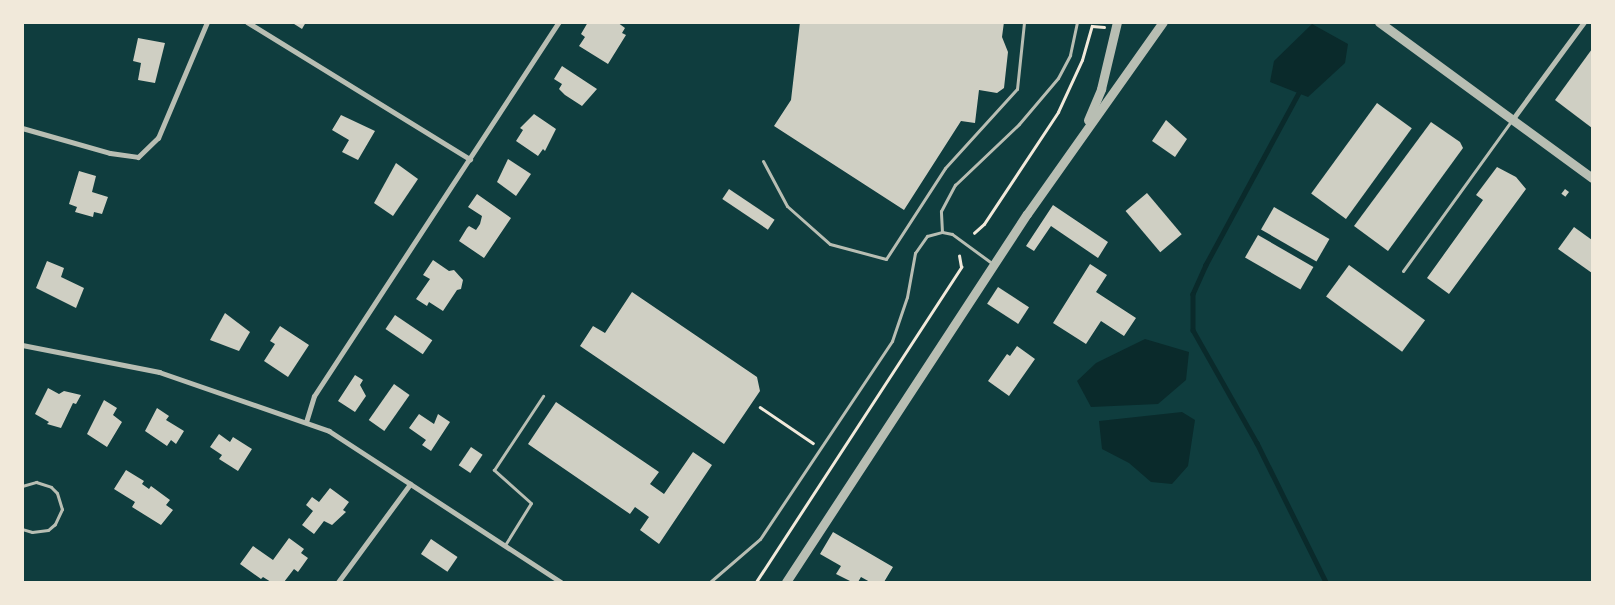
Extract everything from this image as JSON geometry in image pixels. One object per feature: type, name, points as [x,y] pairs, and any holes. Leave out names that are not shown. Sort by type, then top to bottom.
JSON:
[{"type":"street","points":[[22,128],[110,153],[138,156],[158,138],[207,22]]},
{"type":"street","points":[[247,22],[470,159]]},
{"type":"street","points":[[306,422],[314,396],[560,22]]},
{"type":"street","points":[[1076,143],[1101,89],[1117,22]]},
{"type":"street","points":[[786,582],[993,264],[1162,22]]},
{"type":"street","points":[[1379,22],[1592,178]]},
{"type":"street","points":[[1512,120],[1584,22]]},
{"type":"street","points":[[22,345],[159,372],[329,431],[561,582]]},
{"type":"street","points":[[338,582],[410,484]]},
{"type":"street","points":[[780,582],[794,567]]},
{"type":"lane","points":[[763,161],[787,206],[830,244],[886,259],[945,168],[1017,88],[1024,22]]},
{"type":"lane","points":[[942,232],[941,211],[949,193],[1019,124],[1058,78],[1070,55],[1077,22]]},
{"type":"lane","points":[[1403,271],[1512,120]]},
{"type":"lane","points":[[710,582],[760,539],[892,341],[907,297],[916,252],[927,236],[942,232],[952,234],[993,264]]},
{"type":"lane","points":[[504,545],[531,503],[494,470],[543,396]]},
{"type":"lane","points":[[22,486],[36,482],[51,487],[57,493],[62,509],[60,517],[48,530],[32,532],[23,530]]},
{"type":"path","points":[[974,233],[984,224],[1058,112],[1082,60],[1092,24],[1108,28]]},
{"type":"path","points":[[756,582],[960,267],[959,256]]},
{"type":"path","points":[[760,407],[820,448]]},
{"type":"water","points":[[1312,24],[1348,44],[1345,63],[1308,97],[1270,82],[1274,61]]},
{"type":"water","points":[[1145,339],[1189,352],[1186,380],[1158,404],[1091,407],[1077,381],[1096,363]]},
{"type":"water","points":[[1182,412],[1195,420],[1188,466],[1172,484],[1151,482],[1129,463],[1102,449],[1099,421]]},
{"type":"building","points":[[291,22],[306,22],[302,29]]},
{"type":"building","points":[[588,22],[617,22],[625,28],[622,33],[626,35],[608,64],[579,46],[585,37],[581,34]]},
{"type":"building","points":[[800,22],[1004,22],[1002,37],[1008,52],[1004,88],[997,93],[979,90],[975,123],[961,121],[904,210],[774,126],[791,100]]},
{"type":"building","points":[[138,38],[165,43],[155,83],[138,80],[141,63],[133,61]]},
{"type":"building","points":[[1592,49],[1592,128],[1555,100]]},
{"type":"building","points":[[562,66],[597,89],[582,106],[565,95],[559,89],[562,84],[554,79]]},
{"type":"building","points":[[1377,103],[1412,128],[1346,219],[1311,194]]},
{"type":"building","points":[[534,114],[556,129],[545,151],[543,149],[538,156],[516,141],[523,130],[520,128]]},
{"type":"building","points":[[341,115],[375,131],[358,160],[342,152],[349,140],[332,130]]},
{"type":"building","points":[[1166,120],[1187,139],[1175,157],[1152,141]]},
{"type":"building","points":[[1431,122],[1460,142],[1463,148],[1388,251],[1354,226]]},
{"type":"building","points":[[508,159],[531,174],[516,196],[497,182]]},
{"type":"building","points":[[396,163],[418,179],[393,216],[374,203]]},
{"type":"building","points":[[1497,167],[1516,177],[1526,189],[1449,294],[1427,278],[1483,200],[1476,195]]},
{"type":"building","points":[[79,171],[96,176],[92,192],[108,197],[102,214],[94,212],[93,217],[75,212],[77,207],[69,204]]},
{"type":"building","points":[[729,189],[775,220],[768,230],[722,199]]},
{"type":"building","points":[[1565,189],[1569,192],[1565,197],[1561,194]]},
{"type":"building","points":[[1147,193],[1182,234],[1160,252],[1126,211]]},
{"type":"building","points":[[477,194],[511,218],[484,258],[459,241],[469,226],[476,230],[480,224],[482,216],[468,207]]},
{"type":"building","points":[[1053,205],[1108,242],[1098,258],[1051,226],[1034,251],[1026,246]]},
{"type":"building","points":[[1274,207],[1329,239],[1316,262],[1261,230]]},
{"type":"building","points":[[1574,227],[1592,240],[1592,273],[1558,249]]},
{"type":"building","points":[[1258,235],[1313,267],[1300,290],[1245,258]]},
{"type":"building","points":[[433,260],[449,271],[454,270],[463,280],[461,289],[457,290],[443,311],[429,302],[427,306],[416,299],[430,279],[423,275]]},
{"type":"building","points":[[47,261],[64,268],[61,277],[84,288],[76,308],[36,288]]},
{"type":"building","points":[[1090,264],[1107,275],[1096,292],[1136,318],[1124,336],[1101,321],[1086,344],[1053,323]]},
{"type":"building","points":[[1349,265],[1425,320],[1402,352],[1326,297]]},
{"type":"building","points":[[998,287],[1029,307],[1018,324],[987,304]]},
{"type":"building","points":[[632,292],[757,377],[760,391],[724,444],[580,346],[593,326],[605,333]]},
{"type":"building","points":[[225,313],[250,332],[239,351],[210,340]]},
{"type":"building","points":[[395,315],[432,340],[423,354],[385,329]]},
{"type":"building","points":[[280,326],[309,345],[288,377],[264,361],[275,344],[270,341]]},
{"type":"building","points":[[1017,346],[1035,359],[1009,396],[988,381],[1007,354],[1010,356]]},
{"type":"building","points":[[355,375],[363,380],[360,385],[366,396],[355,412],[338,401]]},
{"type":"building","points":[[394,384],[410,395],[384,431],[369,420]]},
{"type":"building","points":[[48,388],[59,394],[64,391],[81,395],[76,404],[73,403],[61,428],[47,424],[49,422],[35,414]]},
{"type":"building","points":[[104,400],[117,408],[113,415],[122,422],[107,447],[87,434]]},
{"type":"building","points":[[556,402],[659,472],[650,484],[664,494],[693,452],[712,465],[659,544],[640,530],[649,517],[635,507],[630,514],[528,444]]},
{"type":"building","points":[[157,408],[169,416],[166,420],[184,431],[176,444],[171,440],[167,446],[145,431]]},
{"type":"building","points":[[419,414],[434,424],[438,414],[450,422],[431,451],[422,445],[426,440],[409,428]]},
{"type":"building","points":[[219,434],[230,442],[233,437],[252,449],[238,471],[219,459],[222,455],[210,447]]},
{"type":"building","points":[[471,447],[483,455],[470,473],[459,465]]},
{"type":"building","points":[[126,470],[144,481],[142,484],[149,489],[151,486],[170,500],[166,505],[173,510],[161,525],[132,507],[135,502],[114,489]]},
{"type":"building","points":[[330,488],[349,502],[343,510],[346,512],[332,525],[324,521],[314,534],[302,525],[313,511],[306,505],[312,497],[319,502]]},
{"type":"building","points":[[833,532],[893,567],[884,582],[870,582],[861,577],[858,582],[852,582],[836,574],[841,566],[820,554]]},
{"type":"building","points":[[289,538],[304,549],[301,553],[308,558],[298,572],[294,569],[284,582],[271,582],[263,577],[261,579],[240,564],[253,546],[273,560]]},
{"type":"building","points":[[431,539],[458,557],[447,572],[421,554]]},
{"type":"waterway","points":[[1299,93],[1206,265],[1193,294],[1193,330],[1257,443],[1326,582]]}]
